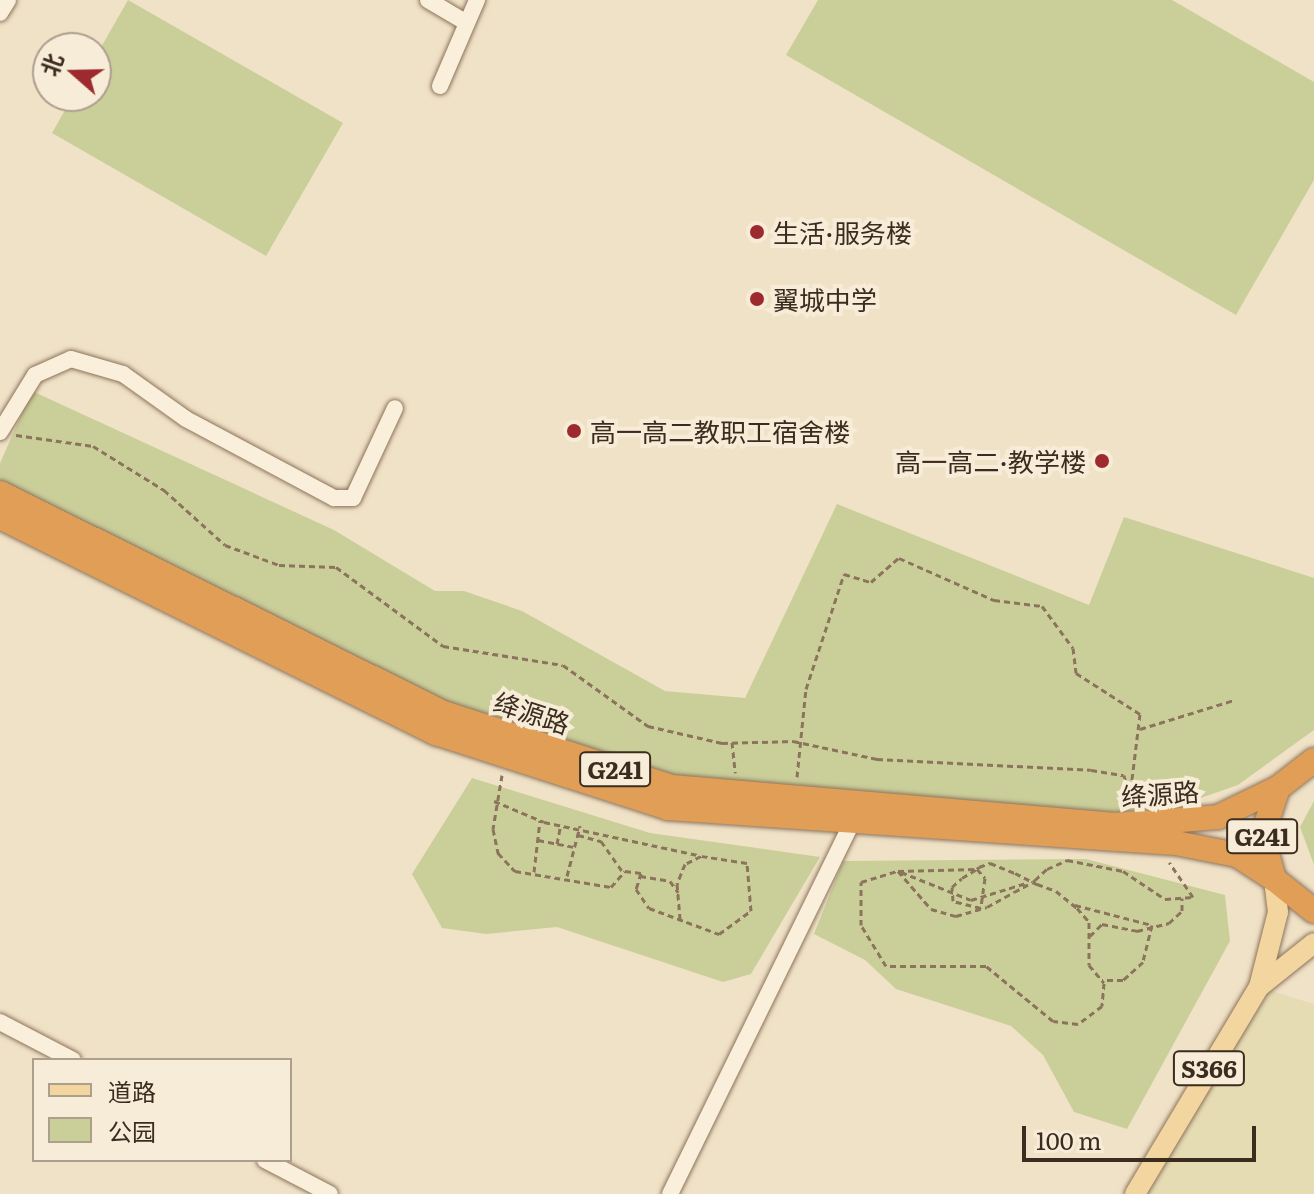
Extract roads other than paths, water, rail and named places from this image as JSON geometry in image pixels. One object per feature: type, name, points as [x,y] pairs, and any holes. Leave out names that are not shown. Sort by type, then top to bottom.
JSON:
[{"type":"highway","name":"绛源路","points":[[0,493],[444,713],[672,787],[1138,824],[1218,817],[1278,788]]},
{"type":"highway","name":"绛源路","points":[[0,517],[436,733],[668,808],[852,823],[1168,842],[1237,855],[1274,879]]},
{"type":"highway","name":"G241","points":[[1314,760],[1278,788],[1262,836],[1274,879],[1314,911]]},
{"type":"main road","name":"S366","points":[[1135,1194],[1259,987],[1278,912],[1274,879]]},
{"type":"main road","points":[[1259,987],[1314,943]]},
{"type":"street","points":[[0,13],[8,0]]},
{"type":"street","points":[[428,0],[465,22]]},
{"type":"street","points":[[440,86],[477,0]]},
{"type":"street","points":[[0,433],[35,375],[71,359],[123,374],[199,426],[334,498],[353,498],[395,408]]},
{"type":"street","points":[[670,1194],[852,823]]},
{"type":"street","points":[[0,1022],[69,1058]]},
{"type":"street","points":[[269,1162],[330,1194]]},
{"type":"place","name":"生活·服务楼","points":[[757,232]]},
{"type":"place","name":"翼城中学","points":[[757,299]]},
{"type":"place","name":"高一高二教职工宿舍楼","points":[[574,431]]},
{"type":"place","name":"高一高二·教学楼","points":[[1102,461]]}]
